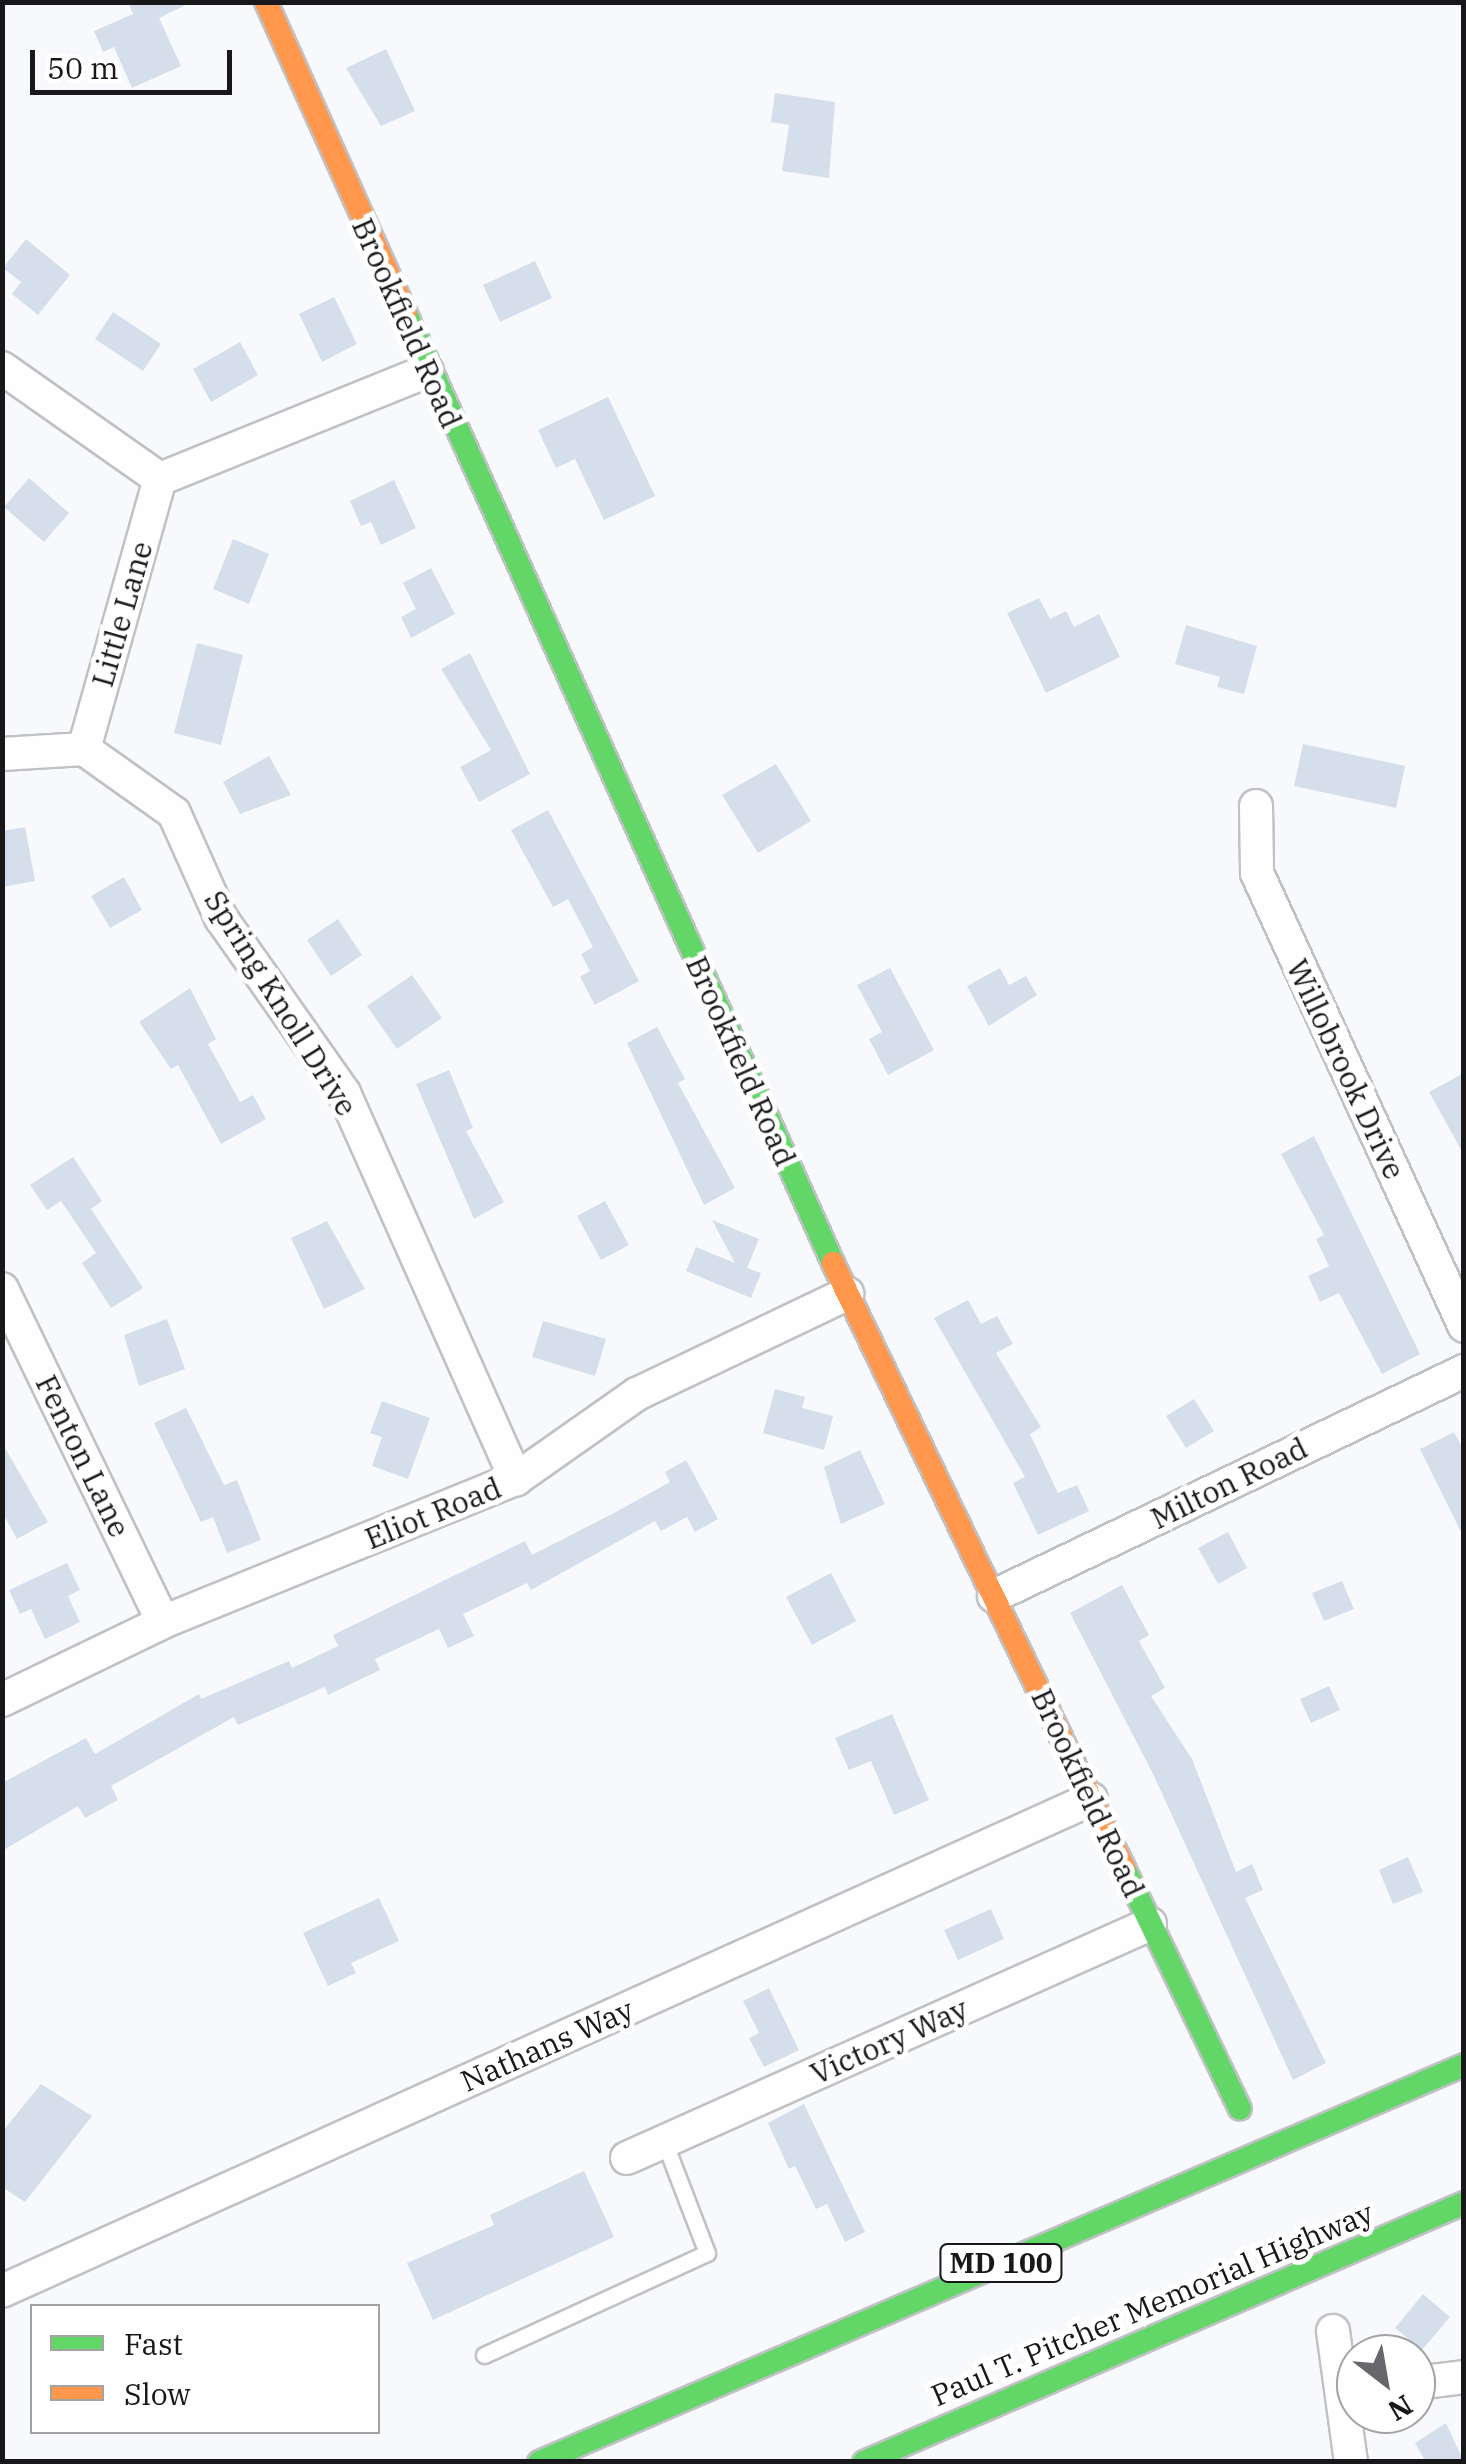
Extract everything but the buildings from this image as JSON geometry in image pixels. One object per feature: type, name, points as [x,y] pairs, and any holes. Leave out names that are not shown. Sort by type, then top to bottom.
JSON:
[{"type":"main road","name":"Brookfield Road","points":[[266,2],[427,370],[847,1294],[1240,2109]]},
{"type":"main road","name":"MD 100","points":[[539,2462],[1464,2065]]},
{"type":"main road","name":"Paul T. Pitcher Memorial Highway","points":[[864,2462],[1464,2202]]},
{"type":"street","points":[[2,368],[160,479],[427,370]]},
{"type":"street","name":"Little Lane","points":[[84,749],[160,479]]},
{"type":"street","points":[[2,754],[84,749]]},
{"type":"street","name":"Spring Knoll Drive","points":[[84,749],[174,813],[221,918],[344,1092],[516,1479]]},
{"type":"street","name":"Willobrook Drive","points":[[1256,806],[1257,874],[1464,1326]]},
{"type":"street","name":"Fenton Lane","points":[[2,1289],[163,1622]]},
{"type":"street","name":"Eliot Road","points":[[2,1700],[163,1622],[516,1479],[638,1394],[847,1294]]},
{"type":"street","name":"Milton Road","points":[[994,1596],[1464,1371]]},
{"type":"street","name":"Nathans Way","points":[[2,2291],[1091,1800]]},
{"type":"street","name":"Victory Way","points":[[627,2158],[1150,1924]]},
{"type":"street","points":[[1333,2331],[1336,2342]]},
{"type":"street","points":[[1436,2380],[1464,2377]]},
{"type":"street","points":[[1351,2434],[1352,2462]]},
{"type":"lane","points":[[484,2355],[707,2253],[664,2141]]},
{"type":"traffic: fast","points":[[405,312],[833,1263]]},
{"type":"traffic: fast","points":[[1124,1868],[1240,2109]]},
{"type":"traffic: fast","points":[[539,2462],[1464,2065]]},
{"type":"traffic: fast","points":[[864,2462],[1464,2203]]},
{"type":"traffic: slow","points":[[266,2],[405,312]]},
{"type":"traffic: slow","points":[[833,1263],[1124,1868]]}]
